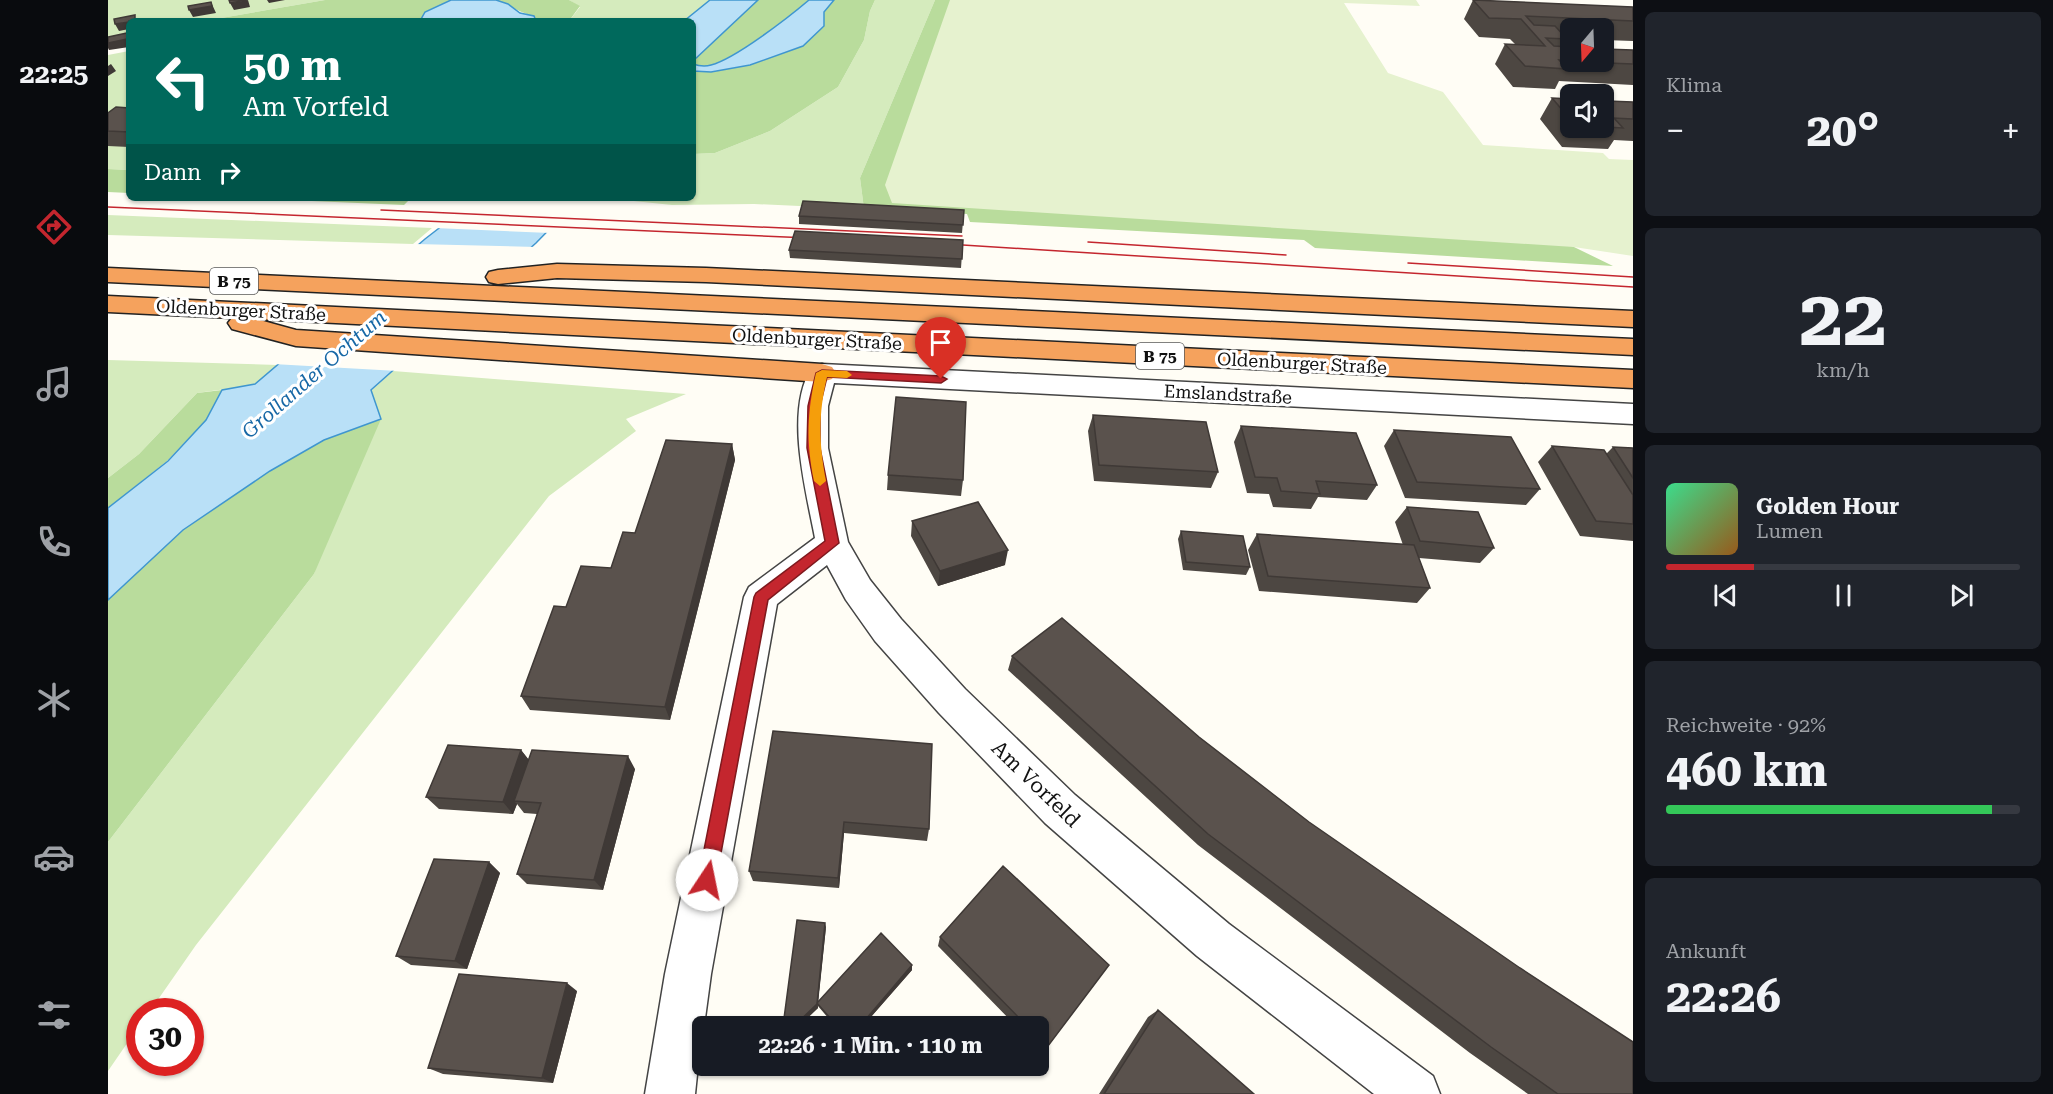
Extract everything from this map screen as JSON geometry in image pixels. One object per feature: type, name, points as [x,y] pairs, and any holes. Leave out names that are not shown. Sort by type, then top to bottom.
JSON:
[{"type":"highway","points":[[401,289],[557,271],[729,276],[1633,319]]},
{"type":"highway","name":"Oldenburger Straße","points":[[108,275],[1633,347]]},
{"type":"highway","name":"Oldenburger Straße","points":[[108,304],[1633,379]]},
{"type":"highway","points":[[175,306],[296,338],[822,373]]},
{"type":"street","name":"Emslandstraße","points":[[822,373],[1633,414]]},
{"type":"street","name":"Am Vorfeld","points":[[822,373],[814,406],[813,448],[832,543],[858,590],[888,630],[952,700],[1060,809],[1213,940],[1415,1094]]},
{"type":"street","points":[[670,1094],[688,974],[761,597],[832,543]]},
{"type":"green space","points":[[108,0],[325,0],[221,18],[126,18],[126,35],[108,38]]},
{"type":"green space","points":[[325,0],[451,0],[425,12],[422,18],[221,18]]},
{"type":"green space","points":[[496,0],[569,0],[580,6],[571,18],[535,18]]},
{"type":"green space","points":[[569,0],[710,0],[688,18],[571,18],[580,7]]},
{"type":"green space","points":[[758,0],[809,0],[734,55],[708,66],[702,66],[696,65],[696,59],[701,51]]},
{"type":"green space","points":[[834,0],[875,0],[870,11],[864,40],[838,87],[770,131],[715,153],[696,154],[696,71],[711,72],[750,65],[803,46],[824,26],[824,12]]},
{"type":"green space","points":[[875,0],[935,0],[860,178],[864,209],[754,204],[672,205],[634,201],[696,201],[696,154],[715,153],[770,131],[838,87],[864,40],[870,11]]},
{"type":"green space","points":[[935,0],[951,0],[1574,247],[1613,266],[1315,248],[1304,240],[970,222],[967,214],[864,209],[860,178]]},
{"type":"green space","points":[[950,0],[1416,0],[1420,6],[1344,3],[1388,73],[1443,92],[1483,145],[1603,153],[1609,159],[1633,160],[1633,256],[1574,247],[892,203],[885,185]]},
{"type":"green space","points":[[126,52],[126,170],[108,169],[108,55]]},
{"type":"green space","points":[[108,169],[126,170],[126,193],[108,192]]},
{"type":"green space","points":[[311,201],[408,201],[404,205]]},
{"type":"green space","points":[[108,215],[432,228],[413,244],[108,235]]},
{"type":"green space","points":[[108,360],[278,365],[255,385],[197,393],[139,454],[108,478]]},
{"type":"green space","points":[[393,371],[686,394],[626,419],[636,431],[549,496],[196,945],[159,998],[126,998],[126,1045],[108,1071],[108,842],[314,574],[371,391]]},
{"type":"green space","points":[[222,390],[206,420],[167,461],[108,508],[108,478],[139,454],[197,393]]},
{"type":"green space","points":[[381,419],[314,574],[108,842],[108,600],[183,530],[270,471],[324,440]]},
{"type":"water","points":[[451,0],[496,0],[535,18],[422,18],[425,12]]},
{"type":"water","points":[[710,0],[758,0],[696,58],[696,18],[688,18]]},
{"type":"water","points":[[809,0],[834,0],[824,12],[824,26],[803,46],[750,65],[711,72],[696,71],[696,65],[708,66],[734,55]]},
{"type":"water","name":"Grollander Ochtum","points":[[474,201],[577,201],[536,243],[371,390],[381,419],[324,440],[270,471],[183,530],[108,600],[108,508],[168,461],[206,420],[222,390],[255,384],[425,239]]},
{"type":"pier","points":[[469,201],[580,201],[550,233],[435,228]]},
{"type":"pier","points":[[415,244],[536,247],[398,371],[273,364]]},
{"type":"building","points":[[229,0],[247,0],[230,3]]},
{"type":"building","points":[[1473,0],[1633,7],[1633,21],[1614,20],[1614,18],[1526,16],[1534,25],[1555,26],[1560,31],[1560,39],[1546,38],[1554,46],[1560,46],[1560,68],[1525,66],[1505,44],[1545,46],[1521,19],[1489,18]]},
{"type":"building","points":[[211,2],[212,6],[189,10],[188,6]]},
{"type":"building","points":[[135,15],[135,18],[126,18],[126,22],[115,24],[114,19]]},
{"type":"building","points":[[126,33],[126,39],[108,43],[108,37]]},
{"type":"building","points":[[1614,49],[1633,50],[1633,64],[1614,63]]},
{"type":"building","points":[[1552,98],[1560,98],[1560,107]]},
{"type":"building","points":[[1614,101],[1633,102],[1633,119],[1614,118]]},
{"type":"building","points":[[116,107],[126,108],[126,132],[108,131],[108,113]]},
{"type":"building","points":[[1614,118],[1623,128],[1614,128]]},
{"type":"building","points":[[803,201],[964,210],[963,225],[799,216]]},
{"type":"building","points":[[795,231],[963,240],[962,259],[789,250]]},
{"type":"building","points":[[896,397],[966,402],[963,480],[888,475]]},
{"type":"building","points":[[1093,415],[1206,422],[1218,472],[1099,465]]},
{"type":"building","points":[[1241,426],[1356,433],[1377,485],[1316,481],[1320,494],[1281,491],[1277,478],[1255,477]]},
{"type":"building","points":[[1394,430],[1511,437],[1540,489],[1417,482]]},
{"type":"building","points":[[666,440],[732,444],[665,707],[521,696],[554,606],[566,607],[581,566],[611,568],[623,532],[635,533]]},
{"type":"building","points":[[1552,446],[1604,450],[1633,495],[1633,524],[1596,521]]},
{"type":"building","points":[[1613,447],[1633,448],[1633,478]]},
{"type":"building","points":[[978,502],[1008,550],[940,571],[912,521]]},
{"type":"building","points":[[1407,507],[1478,512],[1494,548],[1420,541]]},
{"type":"building","points":[[1181,531],[1243,536],[1250,567],[1186,562]]},
{"type":"building","points":[[1257,534],[1414,545],[1430,588],[1268,576]]},
{"type":"building","points":[[1062,618],[1199,737],[1309,822],[1520,968],[1633,1042],[1633,1094],[1558,1094],[1491,1047],[1208,834],[1012,656]]},
{"type":"building","points":[[773,731],[932,744],[929,829],[844,822],[838,878],[749,871]]},
{"type":"building","points":[[448,745],[521,750],[503,802],[426,797]]},
{"type":"building","points":[[532,750],[628,756],[594,880],[517,874],[541,803],[514,801]]},
{"type":"building","points":[[434,859],[489,862],[455,961],[396,956]]},
{"type":"building","points":[[1003,866],[1109,965],[1049,1045],[1049,1016],[1017,1016],[940,937]]},
{"type":"building","points":[[797,920],[825,923],[817,1004],[804,1016],[784,1016]]},
{"type":"building","points":[[881,933],[912,965],[869,1016],[828,1016],[817,1003]]},
{"type":"building","points":[[459,974],[567,983],[542,1078],[428,1068]]},
{"type":"building","points":[[1158,1010],[1254,1094],[1104,1094]]},
{"type":"tram line","points":[[108,207],[809,238]]},
{"type":"tram line","points":[[381,210],[962,236]]},
{"type":"tram line","points":[[1088,242],[1286,255]]},
{"type":"tram line","points":[[947,244],[1633,287]]},
{"type":"tram line","points":[[1408,263],[1633,277]]},
{"type":"slow traffic","points":[[820,481],[813,448],[814,406],[822,373],[847,375]]},
{"type":"route","points":[[707,880],[761,597],[832,543],[813,448],[814,406],[822,373],[941,379]]}]
